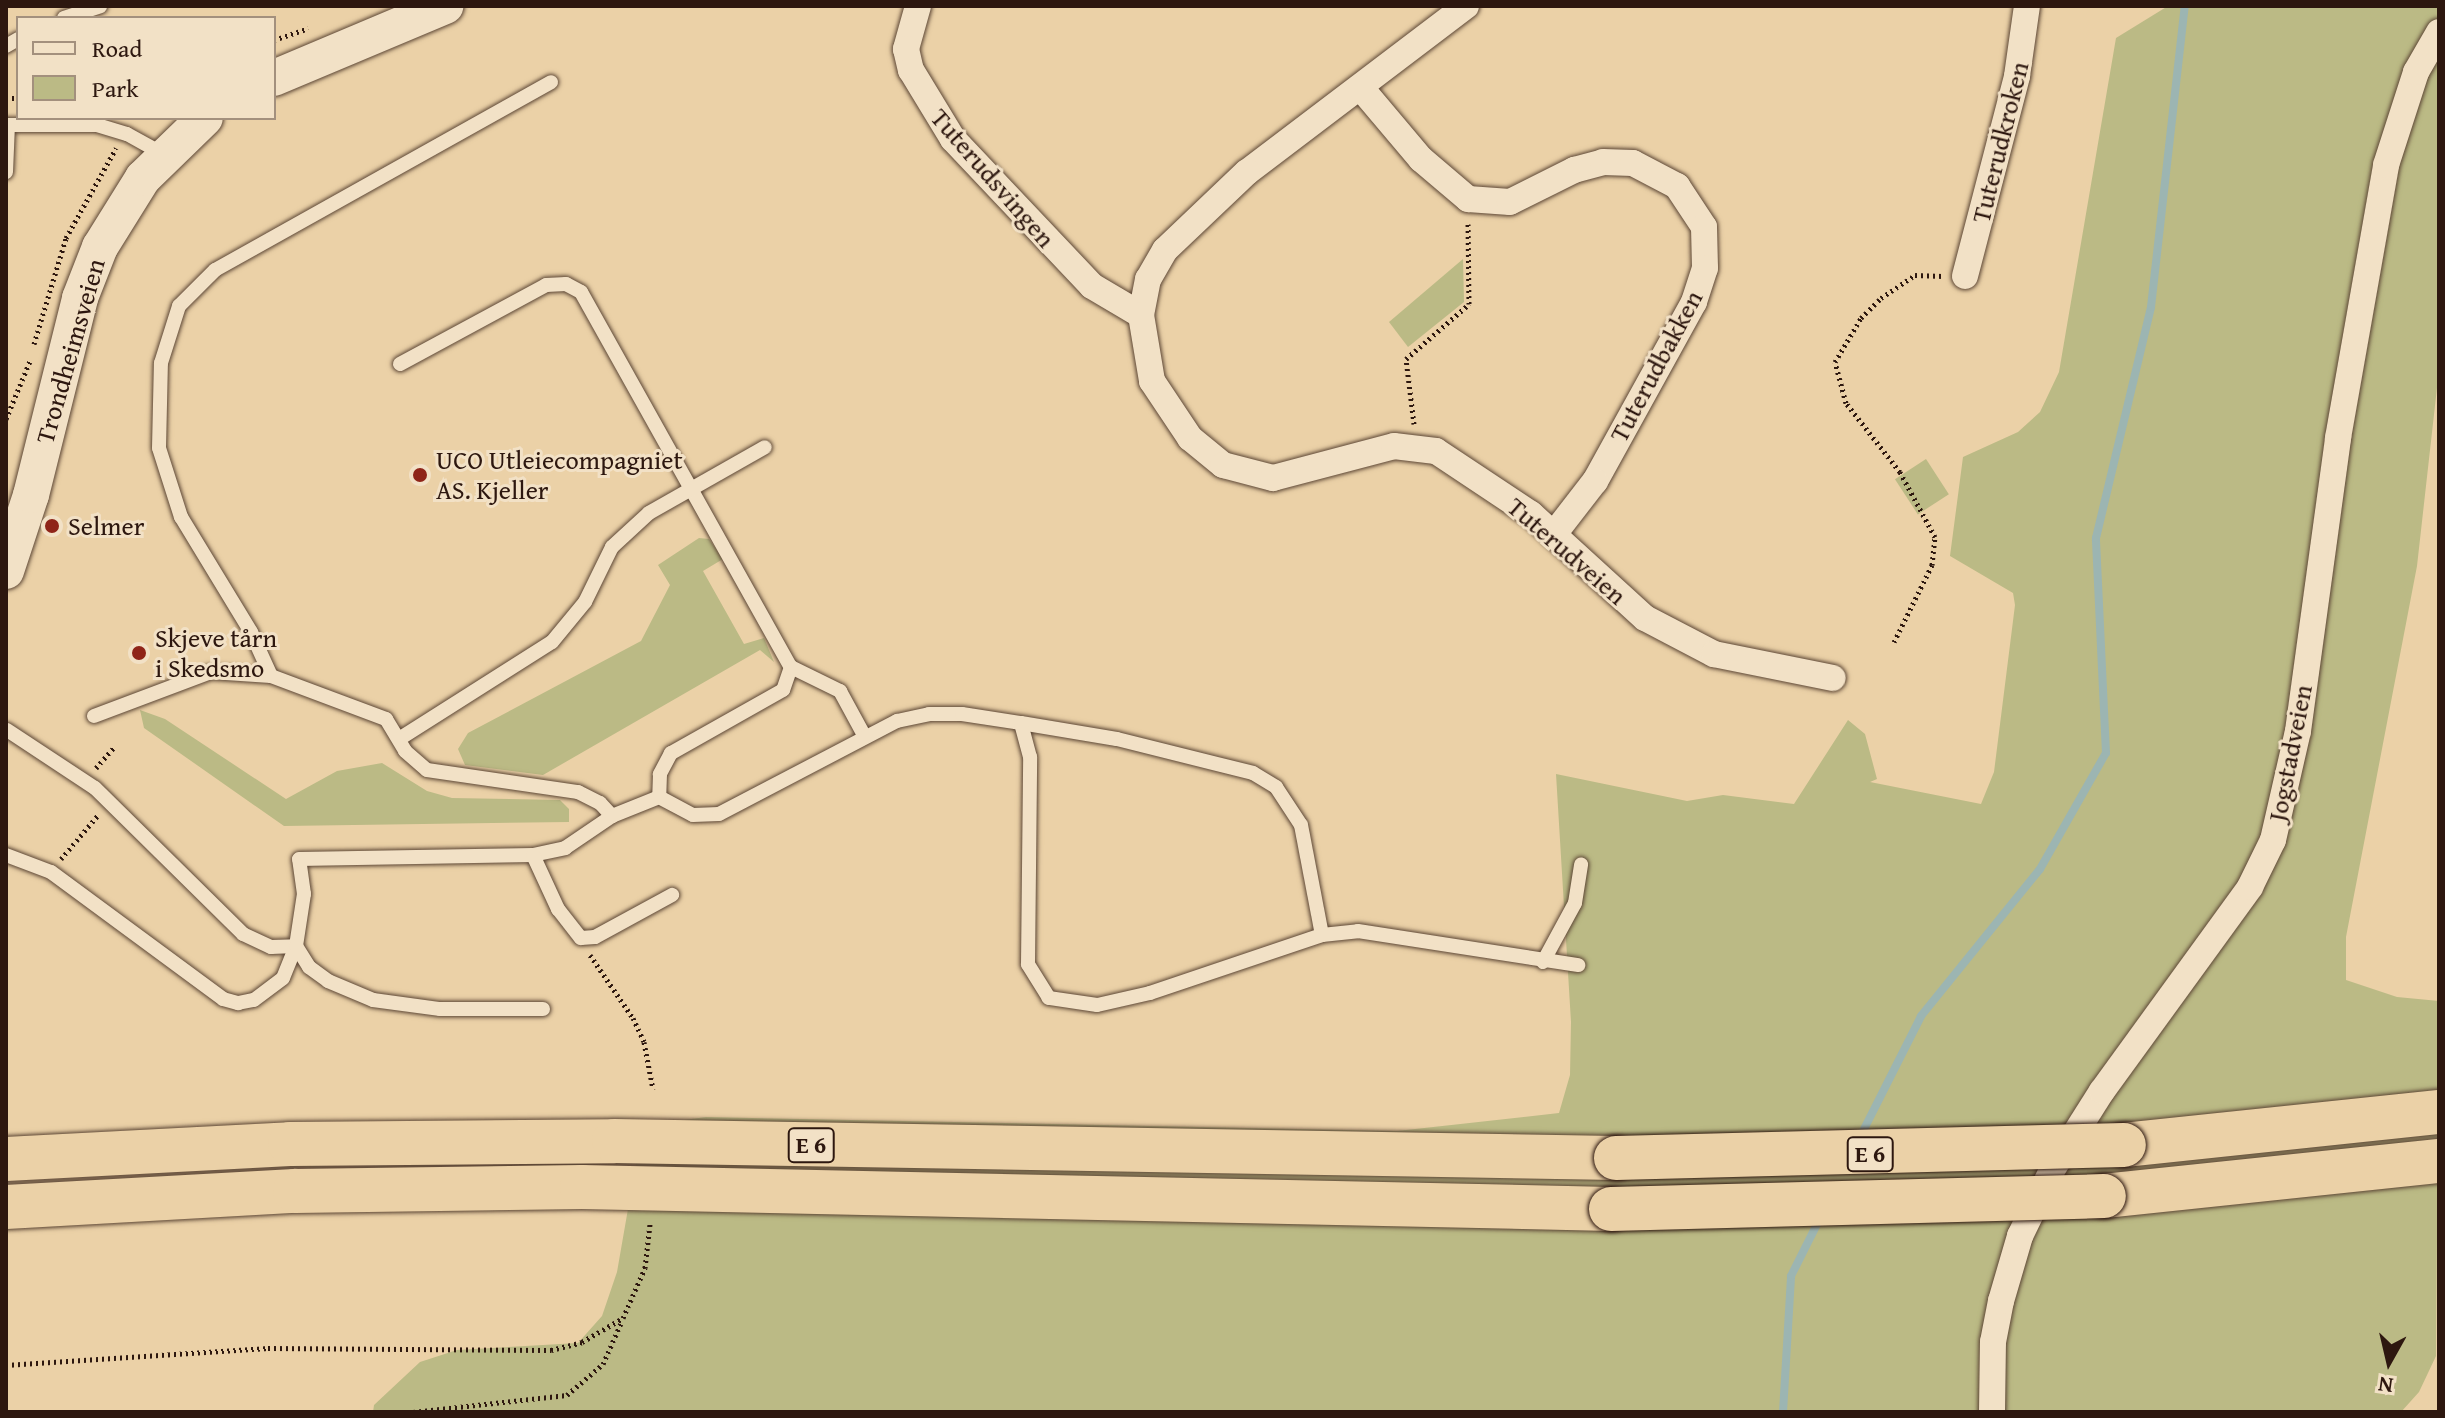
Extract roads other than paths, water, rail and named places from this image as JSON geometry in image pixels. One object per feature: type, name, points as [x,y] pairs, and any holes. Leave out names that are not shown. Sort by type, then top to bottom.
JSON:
[{"type":"highway","name":"E 6","points":[[6,1159],[290,1144],[614,1141],[1616,1158],[2124,1145],[2439,1112]]},
{"type":"highway","name":"E 6","points":[[6,1207],[295,1191],[582,1187],[1611,1209],[2104,1196],[2439,1161]]},
{"type":"main road","points":[[276,77],[445,6]]},
{"type":"main road","name":"Trondheimsveien","points":[[6,571],[90,269],[125,202],[164,155],[203,120]]},
{"type":"street","name":"Tuterudsvingen","points":[[918,6],[906,49],[919,90],[932,111],[976,167],[1092,286],[1141,315]]},
{"type":"street","name":"Tuterudveien","points":[[1466,6],[1247,172],[1186,226],[1148,279],[1141,315],[1152,381],[1190,438],[1223,465],[1273,478],[1394,446],[1418,446],[1453,460],[1554,534],[1620,600],[1678,636],[1714,654],[1833,678]]},
{"type":"street","name":"Tuterudkroken","points":[[1965,276],[2017,76],[2027,6]]},
{"type":"street","name":"Jogstadveien","points":[[1992,1412],[1993,1342],[2001,1301],[2020,1236],[2052,1170],[2102,1091],[2250,887],[2273,840],[2298,731],[2338,438],[2380,195],[2401,113],[2439,32]]},
{"type":"street","name":"Tuterudbakken","points":[[1361,88],[1421,159],[1468,199],[1510,202],[1574,170],[1603,162],[1633,163],[1677,186],[1704,227],[1705,268],[1694,302],[1595,481],[1554,534]]},
{"type":"lane","points":[[70,16],[100,6]]},
{"type":"lane","points":[[271,676],[251,632],[181,517],[159,448],[161,363],[179,306],[215,270],[551,82]]},
{"type":"lane","points":[[6,172],[7,125],[97,125],[127,134],[164,155]]},
{"type":"lane","points":[[400,364],[546,285],[574,286],[791,667],[840,691],[865,737]]},
{"type":"lane","points":[[399,739],[552,642],[585,602],[612,547],[649,513],[765,447]]},
{"type":"lane","points":[[659,797],[660,774],[671,753],[783,690],[791,667]]},
{"type":"lane","points":[[94,716],[211,672],[271,676],[379,715],[427,770],[578,792],[600,803],[612,816]]},
{"type":"lane","points":[[659,797],[687,813],[710,817],[897,721],[929,714],[1021,723],[1199,758],[1253,773],[1276,787],[1301,825],[1322,935]]},
{"type":"lane","points":[[1021,723],[1030,757],[1028,964],[1049,998],[1097,1005],[1150,993],[1322,935],[1358,931],[1578,965]]},
{"type":"lane","points":[[7,730],[95,788],[243,934],[271,947],[296,946]]},
{"type":"lane","points":[[6,855],[51,872],[223,999],[254,1000],[283,978],[296,946],[304,894],[299,859],[533,855],[565,848],[612,816],[659,797]]},
{"type":"lane","points":[[533,855],[558,909],[581,938],[595,937],[672,895]]},
{"type":"lane","points":[[1543,962],[1575,903],[1581,864]]},
{"type":"lane","points":[[296,946],[309,967],[328,981],[373,1000],[440,1009],[543,1009]]},
{"type":"waterway","points":[[1859,1139],[1921,1016],[2040,869],[2106,753],[2096,538],[2151,307],[2185,6]]},
{"type":"waterway","points":[[1783,1412],[1791,1276],[1821,1216]]},
{"type":"place","name":"UCO Utleiecompagniet AS. Kjeller","points":[[420,475]]},
{"type":"place","name":"Selmer","points":[[52,526]]},
{"type":"place","name":"Skjeve tårn i Skedsmo","points":[[139,653]]}]
